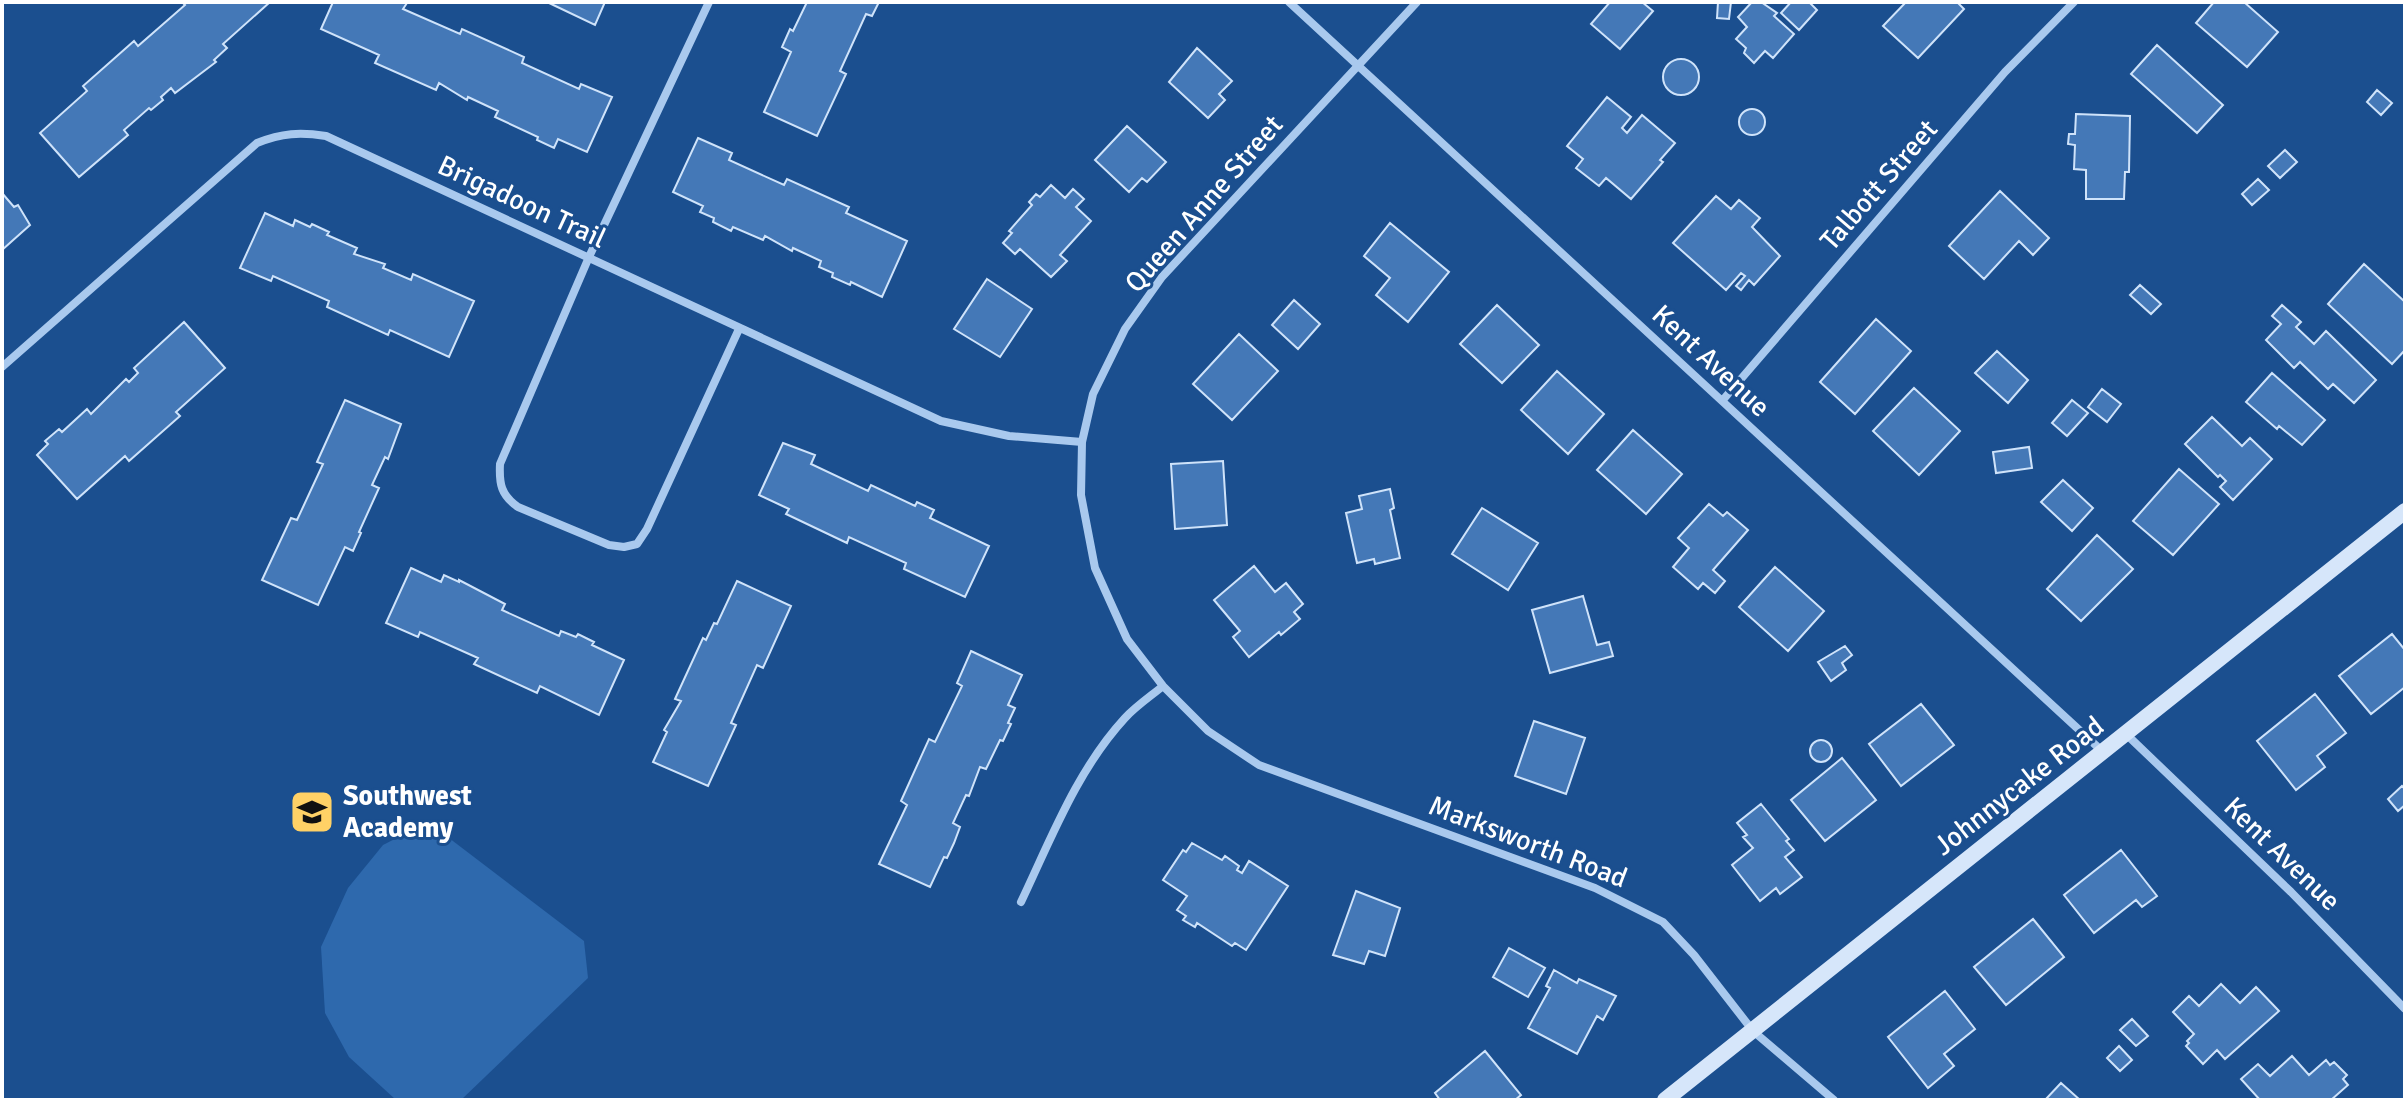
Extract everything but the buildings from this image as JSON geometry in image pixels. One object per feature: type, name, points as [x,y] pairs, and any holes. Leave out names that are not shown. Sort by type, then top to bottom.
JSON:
[{"type":"main road","name":"Johnnycake Road","points":[[1665,1100],[2405,511]]},
{"type":"street","points":[[709,2],[589,257],[500,464],[499,482],[506,498],[518,507],[609,545],[624,547],[637,544],[647,529],[739,329]]},
{"type":"street","name":"Kent Avenue","points":[[1289,2],[2103,752]]},
{"type":"street","name":"Queen Anne Street","points":[[1163,686],[1127,639],[1095,568],[1081,495],[1082,442],[1093,394],[1125,329],[1162,277],[1417,2]]},
{"type":"street","name":"Talbott Street","points":[[1722,401],[2005,72],[2074,2]]},
{"type":"street","name":"Brigadoon Trail","points":[[2,367],[257,143],[279,134],[300,132],[326,136],[941,421],[1009,436],[1082,442]]},
{"type":"street","points":[[1021,902],[1077,785],[1101,748],[1127,716],[1163,686]]},
{"type":"street","name":"Marksworth Road","points":[[1163,686],[1208,731],[1259,765],[1595,888],[1663,922],[1694,955],[1753,1031],[1834,1100]]},
{"type":"street","name":"Kent Avenue","points":[[2126,734],[2291,892],[2405,1009]]},
{"type":"shaded area","points":[[428,822],[584,941],[588,978],[461,1100],[395,1099],[349,1057],[325,1013],[321,947],[348,888],[383,845]]},
{"type":"place","name":"Southwest Academy","points":[[312,812]]}]
